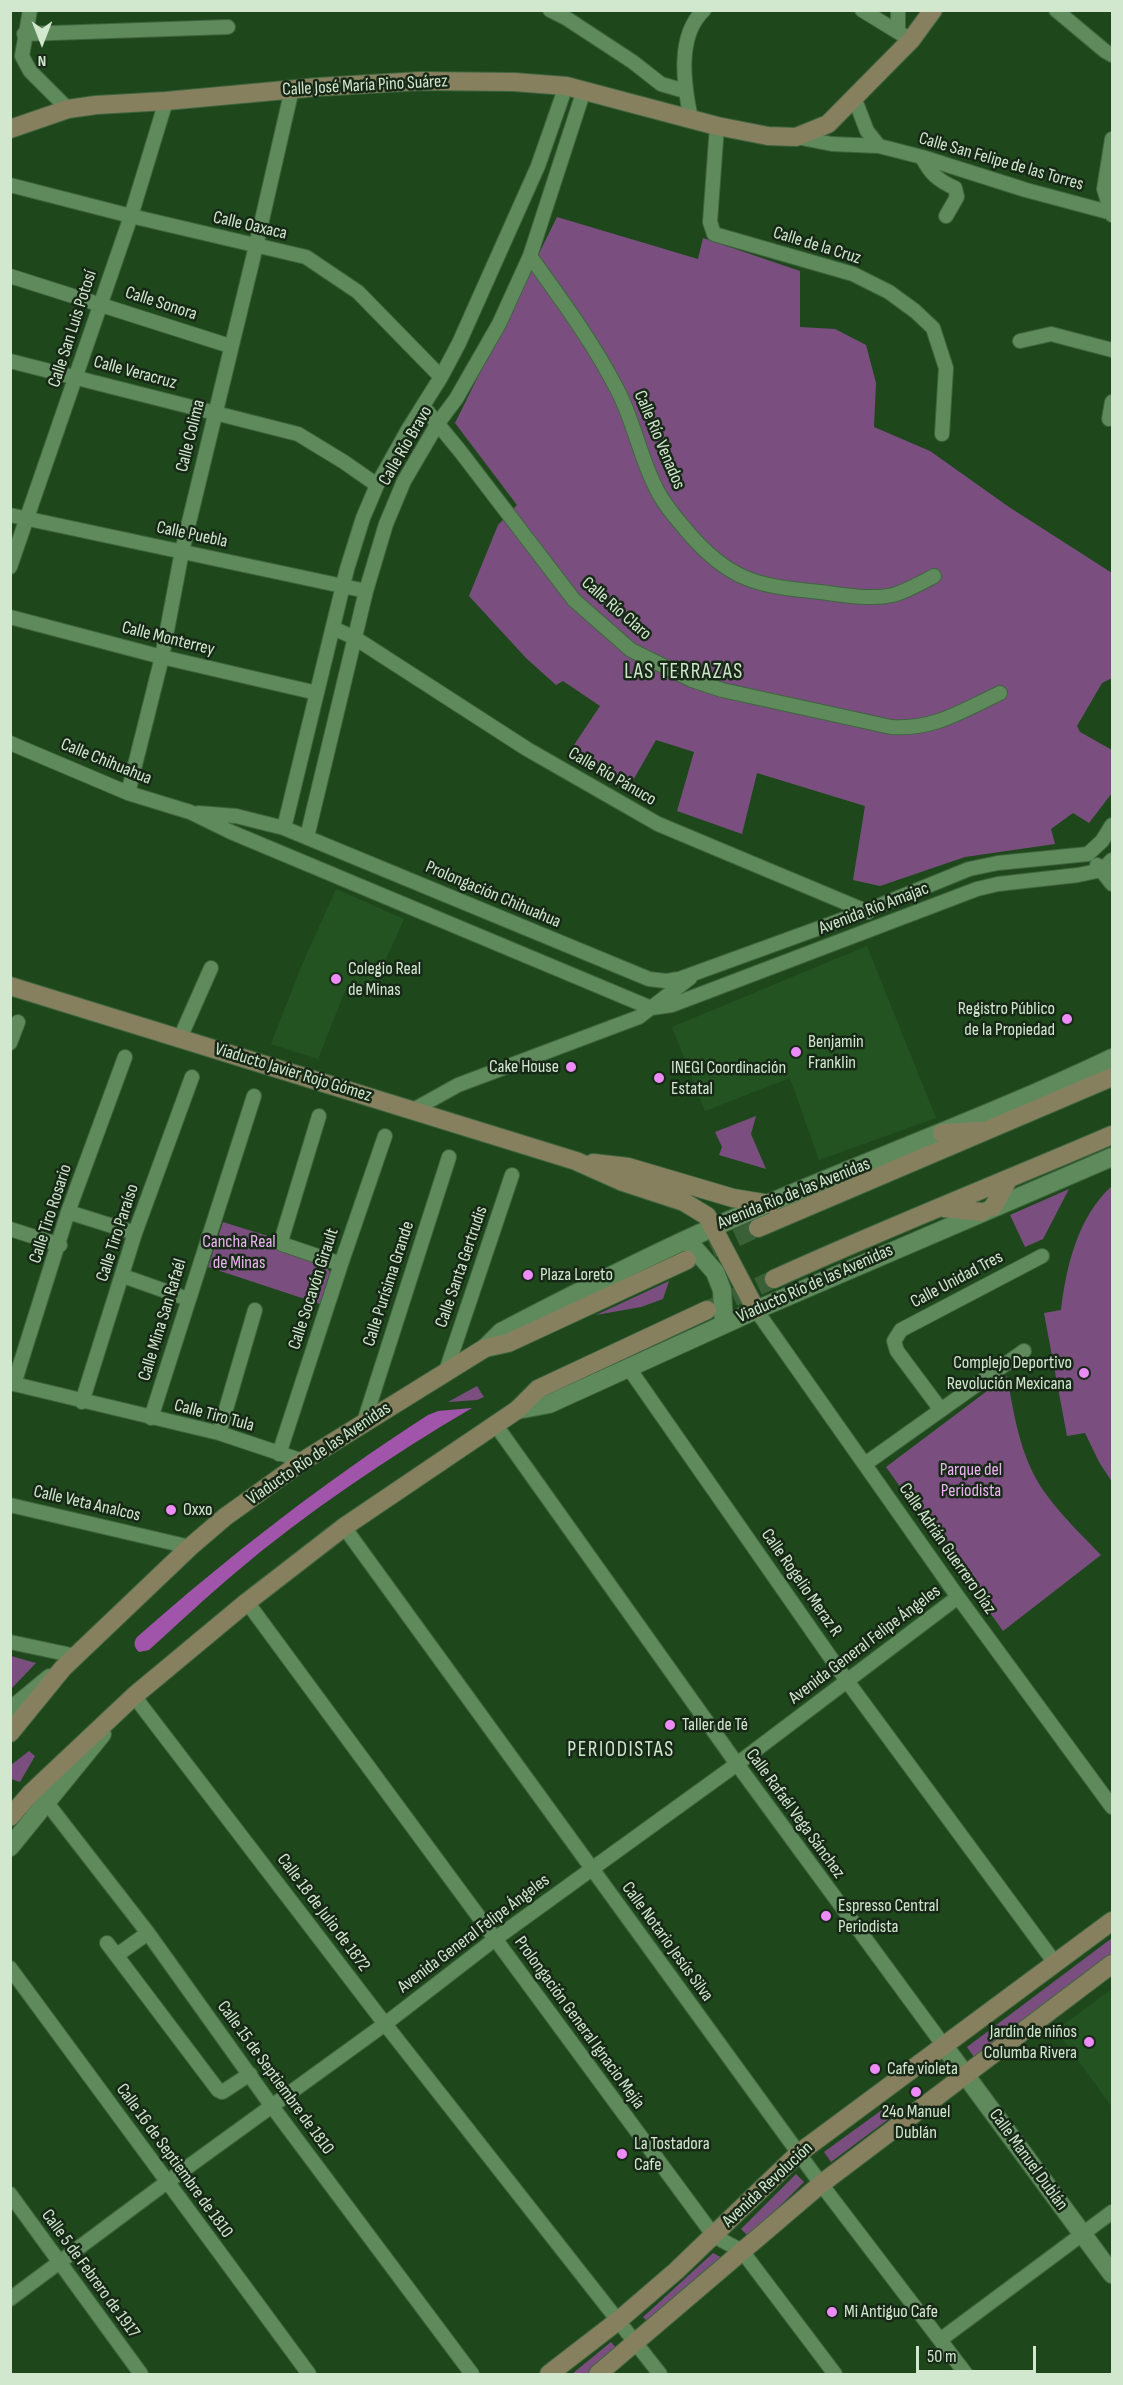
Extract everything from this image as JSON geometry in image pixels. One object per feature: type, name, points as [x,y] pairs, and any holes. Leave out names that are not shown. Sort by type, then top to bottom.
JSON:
[{"type":"main road","points":[[796,137],[828,124],[854,97],[904,36],[933,10]]},
{"type":"main road","name":"Calle José María Pino Suárez","points":[[10,129],[68,109],[96,105],[421,81],[514,82],[575,88],[717,126],[768,136],[796,137]]},
{"type":"main road","name":"Viaducto Javier Rojo Gómez","points":[[10,986],[576,1161],[623,1182],[695,1207],[707,1216],[714,1227],[756,1310]]},
{"type":"main road","points":[[758,1228],[1113,1077]]},
{"type":"main road","points":[[911,1164],[941,1133],[991,1130]]},
{"type":"main road","name":"Viaducto Río de las Avenidas","points":[[774,1279],[860,1239],[942,1208],[1113,1135]]},
{"type":"main road","name":"Viaducto Javier Rojo Gómez","points":[[576,1161],[628,1167],[733,1198],[770,1204]]},
{"type":"main road","points":[[942,1208],[987,1210],[1008,1180]]},
{"type":"main road","name":"Viaducto Río de las Avenidas","points":[[10,1733],[70,1662],[190,1547],[225,1517],[303,1461],[485,1348],[508,1343],[687,1260]]},
{"type":"main road","name":"Viaducto Río de las Avenidas","points":[[10,1816],[31,1793],[128,1702],[247,1602],[344,1527],[517,1410],[538,1389],[707,1310]]},
{"type":"main road","name":"Avenida Revolución","points":[[549,2374],[619,2320],[714,2236],[799,2153],[1113,1921]]},
{"type":"main road","name":"Avenida Revolución","points":[[598,2374],[821,2184],[1113,1964]]},
{"type":"street","points":[[30,10],[16,56],[68,109]]},
{"type":"street","points":[[550,10],[567,14],[661,84],[685,91]]},
{"type":"street","points":[[691,119],[685,91],[684,62],[689,34],[698,16],[704,10]]},
{"type":"street","points":[[862,10],[904,36]]},
{"type":"street","points":[[898,10],[904,36]]},
{"type":"street","points":[[1056,10],[1105,51],[1113,55]]},
{"type":"street","points":[[24,34],[228,27]]},
{"type":"street","name":"Calle Río Bravo","points":[[307,837],[366,591],[395,502],[438,423],[456,399],[499,324],[530,256],[575,88]]},
{"type":"street","name":"Calle Río Bravo","points":[[284,828],[343,586],[363,518],[377,485],[459,343],[575,88]]},
{"type":"street","name":"Calle Colima","points":[[128,793],[162,657],[182,551],[292,89]]},
{"type":"street","points":[[854,97],[867,131],[879,146]]},
{"type":"street","name":"Calle San Luis Potosí","points":[[10,567],[131,216],[166,101]]},
{"type":"street","name":"Calle de la Cruz","points":[[717,126],[710,222],[714,234],[853,274],[889,292],[915,311],[933,328],[946,368],[942,434]]},
{"type":"street","name":"Calle San Felipe de las Torres","points":[[796,137],[832,144],[879,146],[922,156],[1026,190],[1112,213]]},
{"type":"street","points":[[1112,213],[1104,189],[1113,139]]},
{"type":"street","points":[[922,156],[930,172],[939,181],[955,188],[957,196],[946,216]]},
{"type":"street","name":"Calle Oaxaca","points":[[10,185],[306,257],[358,292],[441,377]]},
{"type":"street","name":"Calle Río Venados","points":[[530,256],[562,300],[616,387],[625,405],[655,487],[675,516],[709,556],[739,577],[759,584],[783,589],[864,597],[892,595],[906,591],[934,576]]},
{"type":"street","name":"Calle Sonora","points":[[10,276],[230,346]]},
{"type":"street","points":[[1020,341],[1051,334],[1113,350]]},
{"type":"street","name":"Calle Veracruz","points":[[10,361],[77,376],[298,434],[377,485]]},
{"type":"street","points":[[1109,419],[1113,402]]},
{"type":"street","name":"Calle Río Claro","points":[[423,406],[574,600],[630,650],[660,666],[722,690],[900,727],[926,726],[1000,693]]},
{"type":"street","name":"Calle Puebla","points":[[10,515],[366,591]]},
{"type":"street","name":"Calle Monterrey","points":[[10,617],[162,657],[317,693]]},
{"type":"street","name":"Calle Río Pánuco","points":[[333,628],[355,638],[527,749],[658,824],[893,921]]},
{"type":"street","name":"Calle Chihuahua","points":[[10,743],[128,793],[190,812],[314,868],[651,1008]]},
{"type":"street","name":"Calle Chihuahua","points":[[190,812],[236,816],[284,828],[307,837]]},
{"type":"street","points":[[1113,825],[1089,854],[1113,884]]},
{"type":"street","name":"Prolongación Chihuahua","points":[[307,837],[649,979],[666,981]]},
{"type":"street","points":[[1102,841],[1113,854]]},
{"type":"street","name":"Avenida Río Amajac","points":[[666,981],[679,979],[866,911],[982,865],[1089,854]]},
{"type":"street","name":"Avenida Río Amajac","points":[[651,1008],[672,1005],[977,889],[998,884],[1078,875],[1101,870],[1113,860]]},
{"type":"street","points":[[180,1038],[211,968]]},
{"type":"street","name":"Avenida Río Amajac","points":[[412,1110],[458,1085],[639,1017],[698,972]]},
{"type":"street","points":[[10,1043],[18,1022]]},
{"type":"street","name":"Calle Tiro Rosario","points":[[12,1383],[60,1245],[68,1212],[125,1057]]},
{"type":"street","name":"Avenida Río de las Avenidas","points":[[485,1348],[501,1332],[714,1227],[1063,1082],[1113,1058]]},
{"type":"street","name":"Calle Tiro Paraíso","points":[[82,1402],[135,1233],[192,1077]]},
{"type":"street","name":"Calle Mina San Rafaél","points":[[152,1418],[254,1096]]},
{"type":"street","points":[[319,1116],[282,1244],[341,1264]]},
{"type":"street","name":"Calle Socavón Girault","points":[[279,1454],[385,1136]]},
{"type":"street","name":"Calle Purísima Grande","points":[[364,1422],[449,1157]]},
{"type":"street","name":"Viaducto Río de las Avenidas","points":[[517,1410],[549,1404],[724,1324],[1113,1157]]},
{"type":"street","name":"Calle Santa Gertrudis","points":[[446,1371],[512,1175]]},
{"type":"street","points":[[68,1212],[135,1233]]},
{"type":"street","points":[[10,1228],[60,1245]]},
{"type":"street","points":[[687,1240],[715,1272],[722,1290],[724,1324]]},
{"type":"street","name":"Calle Unidad Tres","points":[[941,1410],[897,1351],[894,1341],[901,1330],[1042,1256]]},
{"type":"street","points":[[123,1276],[188,1299]]},
{"type":"street","points":[[219,1433],[255,1310]]},
{"type":"street","name":"Calle Adrián Guerrero Díaz","points":[[756,1310],[958,1597],[1113,1807]]},
{"type":"street","points":[[865,1464],[1024,1351]]},
{"type":"street","name":"Calle Rogelio Meraz R","points":[[627,1367],[848,1681],[1055,1963]]},
{"type":"street","name":"Calle Tiro Tula","points":[[12,1383],[82,1402],[219,1433],[303,1461]]},
{"type":"street","name":"Calle Rafaél Vega Sánchez","points":[[495,1424],[737,1764],[944,2046]]},
{"type":"street","name":"Calle Veta Analcos","points":[[10,1505],[190,1547]]},
{"type":"street","name":"Calle Notario Jesús Silva","points":[[344,1527],[821,2184],[966,2374]]},
{"type":"street","name":"Avenida General Felipe Ángeles","points":[[10,2299],[385,2024],[495,1939],[737,1764],[958,1597]]},
{"type":"street","name":"Prolongación General Ignacio Mejía","points":[[247,1602],[714,2236],[742,2251]]},
{"type":"street","points":[[10,1642],[70,1662]]},
{"type":"street","points":[[10,1711],[70,1662]]},
{"type":"street","name":"Viaducto Río de las Avenidas","points":[[10,1846],[128,1702]]},
{"type":"street","name":"Calle 18 de Julio de 1872","points":[[128,1702],[660,2374]]},
{"type":"street","name":"Calle 15 de Septiembre de 1810","points":[[47,1803],[148,1933],[271,2106],[472,2374]]},
{"type":"street","points":[[117,1955],[148,1933]]},
{"type":"street","points":[[107,1943],[218,2090],[222,2092],[250,2074]]},
{"type":"street","name":"Calle 16 de Septiembre de 1810","points":[[10,1968],[309,2374]]},
{"type":"street","name":"Calle Manuel Dublán","points":[[944,2046],[1113,2274]]},
{"type":"street","name":"Calle 5 de Febrero de 1917","points":[[10,2194],[141,2374]]},
{"type":"street","points":[[940,2340],[1113,2212]]},
{"type":"street","points":[[742,2251],[835,2374]]},
{"type":"shaded area","name":"Colegio Real de Minas","points":[[336,889],[404,919],[368,999],[345,991],[318,1059],[271,1044],[301,967]]},
{"type":"shaded area","name":"Benjamin Franklin","points":[[867,946],[936,1118],[819,1160],[790,1078],[705,1111],[672,1027]]},
{"type":"shaded area","points":[[472,1408],[380,1465],[320,1506],[224,1582],[149,1650],[139,1652],[136,1648],[137,1637],[172,1607],[278,1520],[352,1466],[428,1415],[438,1411]]},
{"type":"shaded area","name":"Jardín de niños Columba Rivera","points":[[1112,1989],[1112,2107],[1056,2030]]},
{"type":"green space","points":[[557,217],[698,259],[703,238],[800,271],[800,327],[835,329],[866,345],[876,383],[874,427],[930,451],[1009,507],[1112,573],[1112,678],[1102,683],[1077,726],[1080,732],[1112,750],[1112,793],[1089,823],[1073,813],[1051,829],[1055,844],[965,857],[880,886],[853,880],[865,806],[757,773],[742,834],[677,811],[694,752],[656,740],[631,784],[570,751],[600,706],[563,681],[556,685],[526,658],[469,596],[498,525],[517,505],[455,423]]},
{"type":"green space","points":[[756,1116],[751,1134],[766,1169],[719,1155],[722,1147],[715,1132]]},
{"type":"green space","name":"Complejo Deportivo Revolución Mexicana","points":[[1112,1186],[1112,1482],[1085,1433],[1067,1436],[1044,1313],[1061,1310],[1070,1260],[1082,1227],[1100,1198]]},
{"type":"green space","points":[[1069,1189],[1043,1239],[1025,1247],[1010,1215]]},
{"type":"green space","name":"Cancha Real de Minas","points":[[223,1222],[271,1237],[285,1253],[326,1267],[330,1272],[320,1304],[208,1267]]},
{"type":"green space","points":[[669,1281],[663,1299],[641,1307],[596,1315]]},
{"type":"green space","name":"Parque del Periodista","points":[[1007,1376],[1020,1438],[1033,1473],[1055,1506],[1101,1555],[1003,1631],[886,1467]]},
{"type":"green space","points":[[477,1386],[484,1397],[477,1400],[448,1402]]},
{"type":"green space","points":[[10,1656],[36,1663],[11,1689]]},
{"type":"green space","points":[[29,1751],[35,1756],[20,1782],[11,1779],[11,1765]]},
{"type":"green space","points":[[1112,1938],[1112,1955],[974,2057],[967,2047]]},
{"type":"green space","points":[[890,2104],[897,2113],[831,2162],[824,2152]]},
{"type":"green space","points":[[796,2174],[804,2182],[749,2237],[741,2229]]},
{"type":"green space","points":[[713,2253],[726,2260],[653,2327],[643,2317]]},
{"type":"green space","points":[[611,2342],[619,2351],[589,2374],[572,2374]]},
{"type":"tunnel","points":[[687,1260],[758,1228]]},
{"type":"tunnel","points":[[709,1309],[774,1279]]},
{"type":"place","name":"Colegio Real de Minas","points":[[336,979]]},
{"type":"place","name":"Registro Público de la Propiedad","points":[[1067,1019]]},
{"type":"place","name":"Benjamin Franklin","points":[[796,1052]]},
{"type":"place","name":"Cake House","points":[[571,1067]]},
{"type":"place","name":"INEGI Coordinación Estatal","points":[[659,1078]]},
{"type":"place","name":"Plaza Loreto","points":[[528,1275]]},
{"type":"place","name":"Complejo Deportivo Revolución Mexicana","points":[[1084,1373]]},
{"type":"place","name":"Oxxo","points":[[171,1510]]},
{"type":"place","name":"Taller de Té","points":[[670,1725]]},
{"type":"place","name":"Espresso Central Periodista","points":[[826,1916]]},
{"type":"place","name":"Jardín de niños Columba Rivera","points":[[1089,2042]]},
{"type":"place","name":"Cafe violeta","points":[[875,2069]]},
{"type":"place","name":"24o Manuel Dublán","points":[[916,2092]]},
{"type":"place","name":"La Tostadora Cafe","points":[[622,2154]]},
{"type":"place","name":"Mi Antiguo Cafe","points":[[832,2312]]},
{"type":"district","name":"LAS TERRAZAS","points":[[684,673]]},
{"type":"district","name":"PERIODISTAS","points":[[621,1751]]}]
